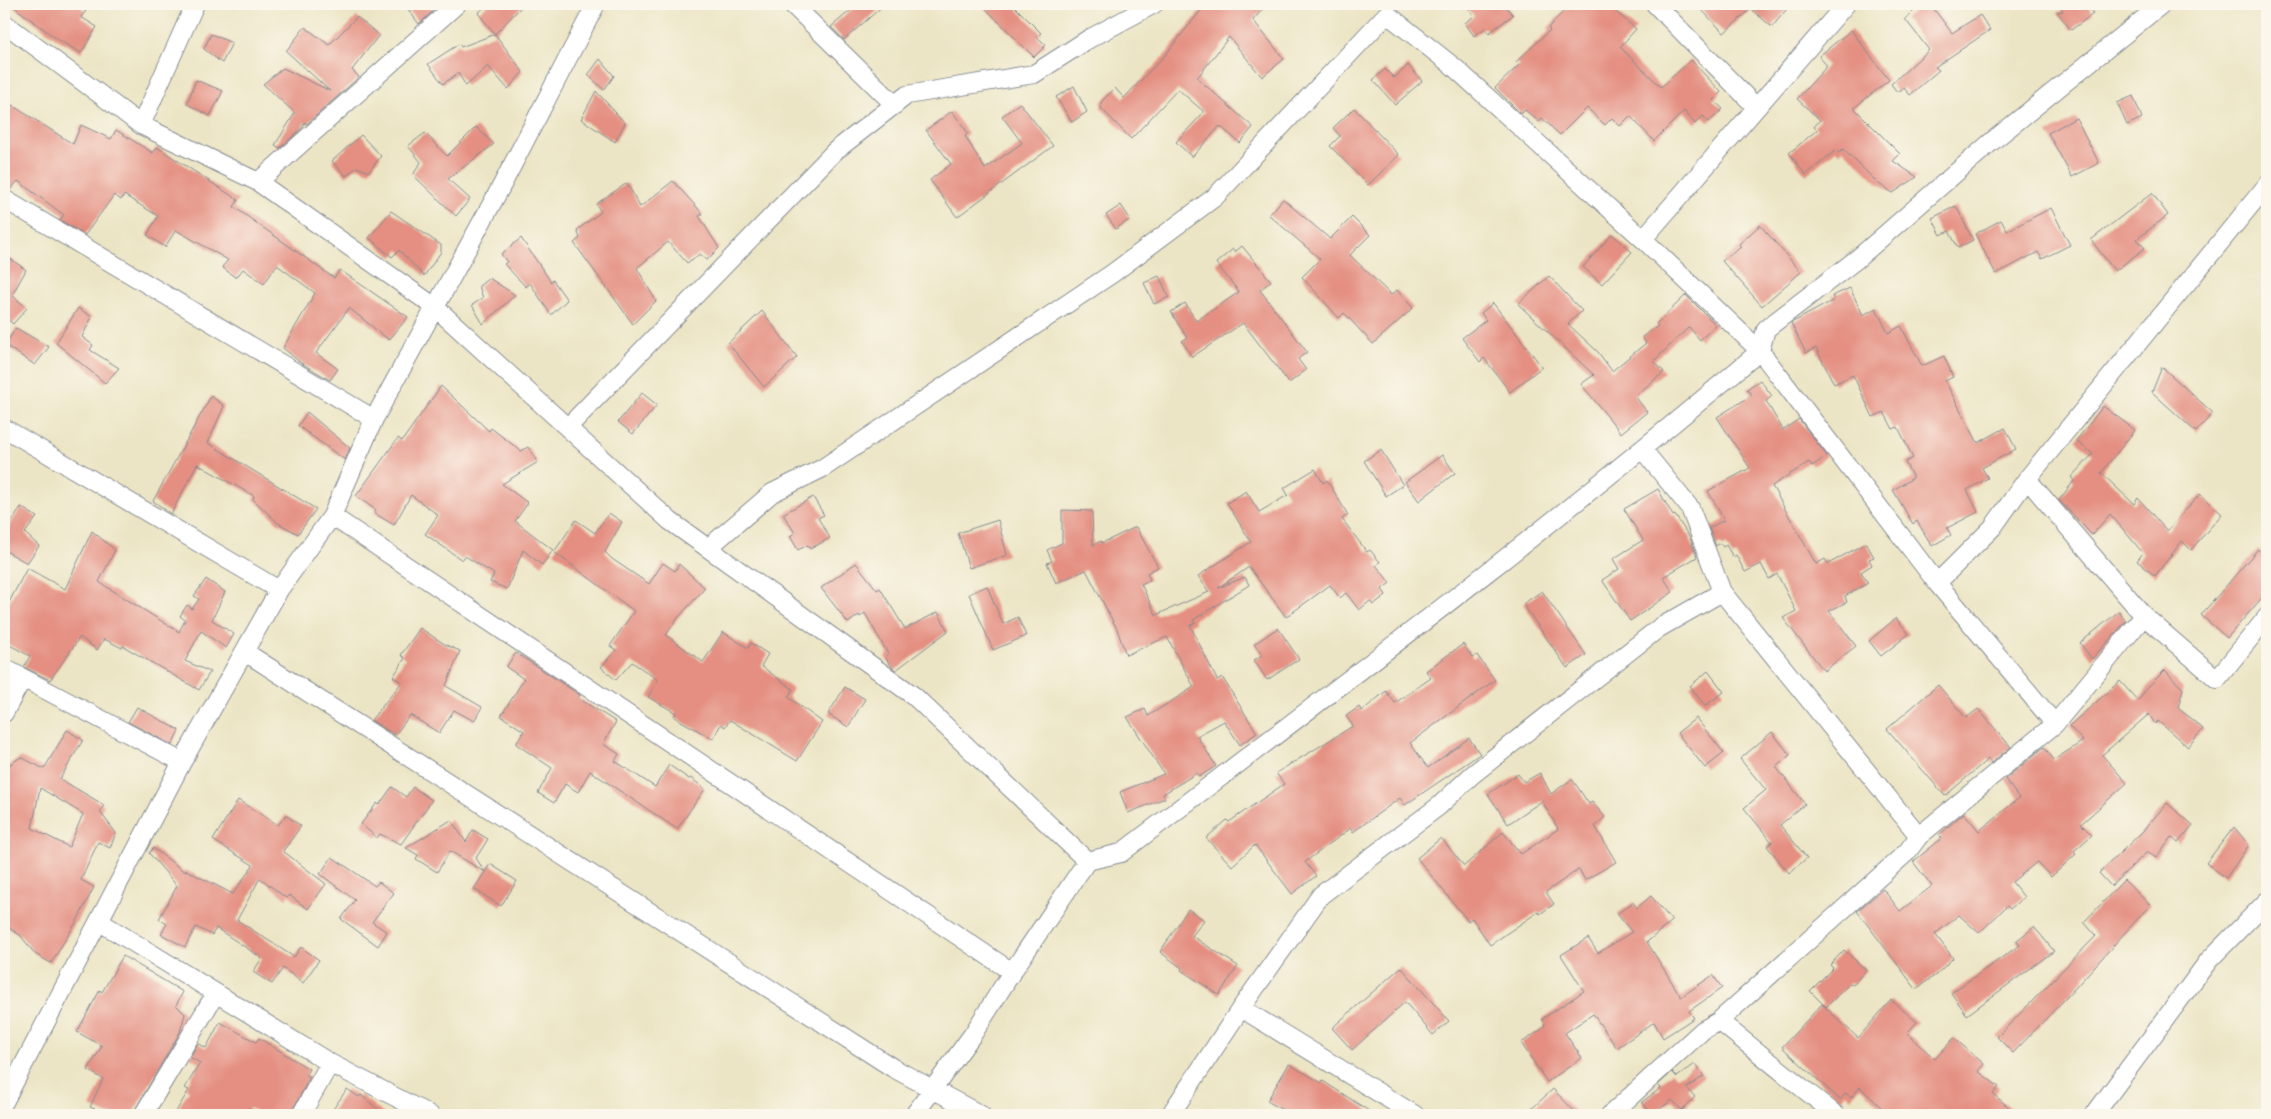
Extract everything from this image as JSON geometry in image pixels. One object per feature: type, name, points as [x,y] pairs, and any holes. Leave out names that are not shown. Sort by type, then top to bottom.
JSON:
[{"type":"street","points":[[142,124],[194,4]]},
{"type":"street","points":[[258,182],[457,4]]},
{"type":"street","points":[[4,1102],[100,922],[182,762],[279,590],[332,516],[374,419],[502,185],[596,4]]},
{"type":"street","points":[[792,4],[895,105]]},
{"type":"street","points":[[568,427],[835,151],[907,95],[1034,74],[1087,40],[1154,4]]},
{"type":"street","points":[[1655,4],[1756,107]]},
{"type":"street","points":[[1643,239],[1846,4]]},
{"type":"street","points":[[914,1115],[973,1034],[1012,972],[1087,861],[1121,853],[1462,593],[1643,450],[1760,351],[1766,330],[1857,259],[1990,143],[2162,4]]},
{"type":"street","points":[[708,548],[772,493],[831,462],[1113,273],[1215,198],[1387,14],[1454,67],[1643,239],[1760,351],[1937,583],[2055,724]]},
{"type":"street","points":[[4,23],[142,124],[258,182],[435,306],[670,521],[914,696],[1087,861]]},
{"type":"street","points":[[1937,583],[1993,527],[2027,479],[2267,185]]},
{"type":"street","points":[[4,199],[374,419]]},
{"type":"street","points":[[4,428],[279,590]]},
{"type":"street","points":[[1643,450],[1690,508],[1722,592],[1919,836]]},
{"type":"street","points":[[2027,479],[2144,616],[2217,678],[2267,617]]},
{"type":"street","points":[[332,516],[1012,972]]},
{"type":"street","points":[[1170,1115],[1241,1008],[1321,895],[1439,806],[1472,775],[1659,628],[1722,592]]},
{"type":"street","points":[[1610,1115],[1702,1030],[1719,1021],[1907,852],[1919,836],[2055,724],[2144,616]]},
{"type":"street","points":[[245,652],[893,1068],[981,1115]]},
{"type":"street","points":[[4,668],[182,762]]},
{"type":"street","points":[[4,713],[22,679]]},
{"type":"street","points":[[2094,1115],[2209,960],[2267,901]]},
{"type":"street","points":[[100,922],[330,1062],[430,1115]]},
{"type":"street","points":[[143,1115],[216,993]]},
{"type":"street","points":[[1241,1008],[1415,1115]]},
{"type":"street","points":[[1719,1021],[1836,1115]]},
{"type":"street","points":[[301,1115],[330,1062]]},
{"type":"building","points":[[10,4],[76,4],[86,11],[81,17],[97,27],[81,53],[57,39]]},
{"type":"building","points":[[404,4],[428,4],[433,11],[419,24]]},
{"type":"building","points":[[488,4],[524,4],[495,34],[478,13]]},
{"type":"building","points":[[858,4],[885,4],[844,40],[831,27]]},
{"type":"building","points":[[981,4],[1012,4],[1041,33],[1037,37],[1046,45],[1034,57]]},
{"type":"building","points":[[1206,4],[1267,4],[1253,20],[1284,59],[1262,77],[1229,37],[1197,78],[1253,127],[1240,143],[1220,126],[1192,157],[1176,142],[1204,112],[1178,89],[1131,139],[1101,108],[1101,102],[1115,88],[1124,98],[1166,54]]},
{"type":"building","points":[[1465,4],[1504,4],[1513,15],[1489,33],[1485,28],[1474,36],[1465,23],[1474,16]]},
{"type":"building","points":[[1570,4],[1607,4],[1636,29],[1620,47],[1661,87],[1691,60],[1721,92],[1713,100],[1723,109],[1709,122],[1703,116],[1695,124],[1684,111],[1654,141],[1630,116],[1620,126],[1612,118],[1605,125],[1587,108],[1560,135],[1542,118],[1539,122],[1525,110],[1521,114],[1495,88],[1519,65],[1516,62],[1550,30],[1548,28]]},
{"type":"building","points":[[1696,4],[1791,4],[1772,27],[1751,9],[1724,33]]},
{"type":"building","points":[[1907,4],[1930,4],[1952,33],[1980,15],[1990,30],[1935,67],[1939,70],[1910,95],[1904,88],[1897,92],[1891,84],[1929,50],[1905,19],[1913,12]]},
{"type":"building","points":[[2058,4],[2087,4],[2093,14],[2071,30],[2057,12],[2063,11]]},
{"type":"building","points":[[357,17],[379,35],[352,70],[359,77],[307,124],[305,122],[302,128],[280,148],[275,145],[295,113],[263,84],[283,68],[330,91],[286,51],[305,27],[329,45]]},
{"type":"building","points":[[1851,30],[1889,80],[1854,108],[1900,154],[1893,161],[1917,177],[1893,193],[1879,184],[1843,149],[1839,153],[1836,150],[1806,175],[1789,153],[1817,130],[1814,127],[1820,120],[1797,99],[1827,66],[1819,56]]},
{"type":"building","points":[[211,34],[232,43],[222,63],[204,49]]},
{"type":"building","points":[[495,34],[523,72],[508,89],[488,66],[466,86],[458,73],[443,84],[428,64],[459,44],[461,47]]},
{"type":"building","points":[[600,59],[614,76],[604,90],[588,75]]},
{"type":"building","points":[[1408,65],[1422,81],[1395,105],[1373,80],[1385,69],[1394,78]]},
{"type":"building","points":[[196,80],[223,91],[210,116],[187,104]]},
{"type":"building","points":[[1074,86],[1087,112],[1072,122],[1056,97]]},
{"type":"building","points":[[596,91],[625,123],[615,142],[581,119]]},
{"type":"building","points":[[2133,96],[2142,118],[2127,125],[2117,103]]},
{"type":"building","points":[[4,100],[73,144],[81,125],[111,139],[116,130],[153,153],[157,147],[238,200],[234,207],[334,278],[340,270],[408,317],[389,340],[349,308],[316,353],[338,369],[330,380],[301,363],[283,348],[315,293],[277,265],[264,284],[243,269],[236,278],[222,267],[228,260],[176,230],[165,247],[147,235],[158,216],[124,195],[121,200],[114,195],[85,235],[60,220],[64,215],[18,181],[10,190],[4,188]]},
{"type":"building","points":[[1020,103],[1053,146],[957,217],[930,180],[951,164],[926,130],[952,111],[968,133],[965,136],[985,169],[1022,143],[1002,116]]},
{"type":"building","points":[[1354,108],[1399,155],[1368,185],[1330,146],[1340,136],[1333,128]]},
{"type":"building","points":[[2076,118],[2099,163],[2072,177],[2048,133]]},
{"type":"building","points":[[476,127],[494,144],[448,179],[470,199],[456,216],[413,175],[421,162],[408,146],[425,133],[447,156]]},
{"type":"building","points":[[361,135],[381,156],[369,172],[357,167],[346,176],[332,161]]},
{"type":"building","points":[[673,181],[703,214],[699,216],[719,248],[707,260],[700,254],[687,263],[668,242],[637,268],[656,301],[633,324],[574,243],[580,238],[577,230],[601,212],[596,204],[627,183],[640,207]]},
{"type":"building","points":[[2152,193],[2168,215],[2137,239],[2145,248],[2115,271],[2091,240]]},
{"type":"building","points":[[1283,199],[1330,239],[1352,217],[1370,235],[1350,255],[1391,295],[1397,290],[1413,308],[1373,344],[1344,313],[1339,318],[1302,277],[1320,259],[1269,215]]},
{"type":"building","points":[[1121,205],[1130,219],[1116,229],[1106,215]]},
{"type":"building","points":[[1956,206],[1973,240],[1958,248],[1949,231],[1941,235],[1932,218]]},
{"type":"building","points":[[2051,208],[2070,245],[2042,259],[2038,252],[1996,274],[1975,234],[2001,220],[2007,231]]},
{"type":"building","points":[[391,211],[441,245],[441,252],[424,276],[399,250],[392,257],[369,238]]},
{"type":"building","points":[[1760,225],[1801,272],[1762,306],[1722,261],[1741,247],[1739,244]]},
{"type":"building","points":[[1612,234],[1632,252],[1602,284],[1583,267]]},
{"type":"building","points":[[521,238],[551,282],[553,280],[567,300],[551,315],[530,283],[526,287],[504,264],[507,262],[501,254]]},
{"type":"building","points":[[1242,246],[1271,281],[1260,290],[1307,352],[1298,359],[1306,370],[1289,383],[1243,323],[1192,357],[1182,341],[1187,338],[1171,312],[1185,303],[1196,321],[1239,292],[1216,263],[1233,249],[1235,252]]},
{"type":"building","points":[[4,254],[26,270],[12,295],[27,308],[13,324],[4,316]]},
{"type":"building","points":[[1159,276],[1169,297],[1154,304],[1144,283]]},
{"type":"building","points":[[1549,276],[1582,311],[1568,324],[1598,352],[1612,371],[1646,343],[1642,337],[1658,326],[1656,324],[1686,295],[1716,325],[1700,340],[1689,327],[1654,361],[1664,372],[1635,396],[1647,412],[1621,433],[1581,384],[1594,375],[1518,304]]},
{"type":"building","points":[[489,278],[515,295],[483,324],[472,305],[483,298],[479,286]]},
{"type":"building","points":[[1850,288],[1863,315],[1876,308],[1888,333],[1901,326],[1922,366],[1944,356],[1953,377],[1945,381],[1978,443],[2005,428],[2016,449],[1982,468],[1988,478],[1967,490],[1978,512],[1947,528],[1951,535],[1932,546],[1917,521],[1913,524],[1893,490],[1913,478],[1905,462],[1913,458],[1898,427],[1893,429],[1884,412],[1873,417],[1853,375],[1834,384],[1816,348],[1806,353],[1791,323],[1834,300],[1832,296]]},
{"type":"building","points":[[1493,303],[1542,367],[1510,392],[1484,358],[1480,362],[1462,338],[1486,320],[1481,313]]},
{"type":"building","points":[[78,308],[92,317],[82,337],[93,345],[90,350],[119,368],[105,383],[56,343]]},
{"type":"building","points":[[762,311],[797,357],[764,387],[728,343]]},
{"type":"building","points":[[16,328],[49,347],[35,365],[5,345]]},
{"type":"building","points":[[2162,367],[2213,413],[2196,432],[2152,392]]},
{"type":"building","points":[[1760,380],[1772,396],[1766,401],[1783,430],[1799,419],[1827,456],[1812,466],[1809,462],[1772,486],[1816,564],[1825,559],[1828,564],[1866,543],[1874,557],[1869,559],[1872,565],[1861,572],[1868,583],[1845,596],[1847,602],[1829,611],[1856,646],[1824,671],[1783,618],[1796,611],[1777,574],[1769,579],[1761,564],[1745,572],[1736,555],[1733,557],[1726,545],[1723,547],[1720,543],[1716,546],[1709,528],[1724,520],[1708,491],[1750,468],[1717,417],[1752,395],[1747,389]]},
{"type":"building","points":[[441,386],[489,431],[491,428],[521,451],[528,447],[538,462],[502,484],[528,503],[515,521],[553,550],[542,565],[523,550],[507,589],[490,582],[494,574],[465,556],[462,560],[425,534],[438,515],[411,495],[394,525],[374,513],[376,510],[356,496],[398,438],[402,441]]},
{"type":"building","points":[[642,393],[657,405],[633,434],[618,422]]},
{"type":"building","points":[[211,396],[224,406],[208,443],[316,509],[298,534],[278,523],[253,499],[254,496],[197,464],[171,514],[153,501]]},
{"type":"building","points":[[2103,406],[2135,430],[2101,473],[2134,504],[2138,498],[2167,531],[2200,494],[2222,514],[2191,550],[2182,541],[2155,576],[2137,561],[2143,553],[2110,514],[2092,535],[2059,500],[2074,481],[2071,477],[2093,454],[2076,441]]},
{"type":"building","points":[[307,412],[350,448],[345,460],[298,426]]},
{"type":"building","points":[[1381,450],[1403,485],[1386,496],[1364,461]]},
{"type":"building","points":[[1442,455],[1455,473],[1419,501],[1405,482]]},
{"type":"building","points":[[1315,469],[1323,483],[1327,480],[1348,515],[1342,519],[1367,552],[1370,550],[1380,562],[1376,565],[1390,583],[1382,589],[1386,595],[1373,605],[1370,601],[1359,610],[1346,593],[1340,598],[1330,585],[1286,617],[1249,567],[1218,588],[1245,577],[1249,585],[1193,620],[1195,623],[1190,625],[1217,680],[1222,677],[1257,733],[1240,745],[1224,721],[1197,736],[1216,766],[1199,777],[1197,773],[1163,794],[1165,798],[1128,813],[1120,792],[1164,774],[1127,717],[1145,709],[1148,716],[1194,687],[1167,637],[1126,655],[1117,629],[1086,570],[1056,583],[1047,563],[1052,561],[1047,550],[1062,543],[1062,510],[1092,511],[1093,545],[1101,541],[1102,543],[1136,527],[1158,567],[1147,573],[1150,580],[1141,584],[1156,615],[1209,592],[1198,576],[1251,542],[1227,503],[1246,491],[1259,512],[1288,495],[1284,488]]},
{"type":"building","points":[[1658,489],[1673,516],[1675,515],[1690,538],[1697,557],[1663,577],[1673,592],[1630,621],[1602,580],[1619,569],[1613,559],[1643,540],[1624,509]]},
{"type":"building","points":[[813,497],[824,515],[818,518],[830,538],[810,549],[808,545],[798,550],[790,536],[795,533],[783,514]]},
{"type":"building","points":[[21,507],[37,517],[25,533],[39,546],[27,563],[4,550],[4,535]]},
{"type":"building","points":[[609,513],[622,522],[605,552],[612,559],[649,584],[663,563],[675,571],[679,564],[705,588],[678,618],[666,635],[703,662],[723,632],[748,648],[751,643],[768,654],[761,666],[793,689],[788,697],[822,722],[797,761],[730,720],[725,727],[721,724],[713,739],[674,717],[676,713],[648,697],[658,680],[632,662],[616,680],[601,667],[616,650],[610,646],[634,611],[554,552],[576,520],[595,533]]},
{"type":"building","points":[[998,520],[1007,555],[969,568],[958,533]]},
{"type":"building","points":[[92,531],[115,550],[99,582],[179,632],[185,620],[180,616],[187,605],[192,609],[199,599],[194,596],[206,579],[225,592],[212,620],[234,634],[226,648],[201,631],[185,661],[210,672],[199,690],[123,646],[122,648],[104,639],[97,650],[80,637],[50,680],[24,667],[30,656],[4,642],[4,612],[27,568],[65,589]]},
{"type":"building","points":[[2258,549],[2267,558],[2267,592],[2227,638],[2201,615]]},
{"type":"building","points":[[856,563],[877,590],[880,588],[905,629],[938,612],[948,631],[896,670],[885,657],[888,654],[865,613],[848,623],[821,588]]},
{"type":"building","points":[[987,586],[1003,624],[1018,617],[1026,636],[993,650],[969,594]]},
{"type":"building","points":[[1542,591],[1586,655],[1567,668],[1523,604]]},
{"type":"building","points":[[2119,611],[2126,621],[2092,659],[2080,643]]},
{"type":"building","points":[[1896,618],[1909,634],[1881,656],[1869,641]]},
{"type":"building","points":[[420,628],[446,645],[460,651],[446,686],[482,707],[474,721],[454,710],[439,733],[410,715],[395,735],[371,720],[402,682],[393,677],[405,658],[401,655]]},
{"type":"building","points":[[1278,628],[1299,659],[1267,680],[1254,660],[1262,655],[1254,644]]},
{"type":"building","points":[[1463,644],[1473,658],[1477,655],[1495,680],[1410,743],[1428,768],[1469,738],[1480,754],[1405,805],[1400,798],[1353,832],[1351,828],[1305,862],[1316,876],[1292,894],[1255,845],[1232,866],[1206,838],[1227,820],[1229,822],[1284,784],[1276,773],[1353,726],[1346,716],[1359,707],[1362,711],[1386,691],[1395,703],[1431,678],[1426,671]]},
{"type":"building","points":[[516,653],[580,695],[578,698],[616,722],[603,744],[619,754],[615,761],[655,787],[669,765],[705,789],[677,829],[590,771],[578,792],[565,784],[554,803],[538,793],[552,768],[516,744],[524,731],[501,716],[524,679],[506,667]]},
{"type":"building","points":[[2165,670],[2183,689],[2178,708],[2203,729],[2188,747],[2158,721],[2155,724],[2149,714],[2102,755],[2127,783],[2081,824],[2092,835],[2074,851],[2076,854],[2051,877],[2037,862],[2012,882],[2024,897],[2010,909],[2007,906],[1979,933],[1959,915],[1935,934],[1953,958],[1937,974],[1916,989],[1857,911],[1883,889],[1900,911],[1932,886],[1913,862],[1942,838],[1939,835],[1964,813],[1979,831],[2019,798],[2005,779],[2044,747],[2054,760],[2083,741],[2069,726],[2120,681],[2138,701],[2147,688]]},
{"type":"building","points":[[1708,671],[1724,692],[1705,706],[1690,686]]},
{"type":"building","points":[[1938,685],[1966,718],[1978,709],[2011,747],[1991,763],[1988,759],[1945,796],[1887,729]]},
{"type":"building","points":[[845,687],[865,699],[848,727],[828,714]]},
{"type":"building","points":[[137,707],[179,730],[172,745],[128,722]]},
{"type":"building","points":[[1696,718],[1724,753],[1705,768],[1677,733]]},
{"type":"building","points":[[67,730],[83,740],[60,779],[104,805],[100,812],[116,833],[110,848],[98,842],[81,880],[94,887],[77,921],[51,963],[35,954],[20,935],[4,925],[4,768],[21,757],[44,769]],"holes":[[[40,788],[83,814],[69,847],[32,828]]]},
{"type":"building","points":[[1772,732],[1790,755],[1776,767],[1805,804],[1780,825],[1807,858],[1789,873],[1767,846],[1772,842],[1744,808],[1766,790],[1740,759]]},
{"type":"building","points":[[1540,773],[1551,794],[1572,779],[1589,804],[1592,802],[1605,817],[1595,826],[1616,862],[1585,880],[1579,869],[1546,892],[1554,904],[1540,914],[1538,912],[1490,945],[1472,918],[1468,921],[1417,858],[1441,838],[1464,866],[1503,832],[1521,854],[1558,829],[1542,801],[1508,824],[1488,794],[1518,774],[1524,782]]},
{"type":"building","points":[[392,787],[406,797],[413,787],[432,800],[401,844],[380,834],[377,838],[361,824],[377,803],[379,805]]},
{"type":"building","points":[[238,800],[278,825],[286,815],[301,826],[283,851],[326,884],[308,909],[289,895],[286,898],[260,878],[237,920],[294,957],[301,947],[319,960],[303,983],[283,968],[272,984],[253,972],[262,958],[216,928],[212,935],[196,927],[185,947],[161,934],[167,924],[159,919],[177,886],[149,853],[153,848],[185,872],[186,870],[233,894],[253,865],[213,840]]},
{"type":"building","points":[[2167,803],[2193,825],[2178,843],[2171,837],[2156,858],[2147,852],[2111,886],[2099,873],[2142,832]]},
{"type":"building","points":[[451,820],[466,842],[473,830],[488,839],[476,858],[485,872],[450,851],[437,872],[416,859],[418,855],[406,848]]},
{"type":"building","points":[[2234,827],[2249,845],[2226,878],[2206,863]]},
{"type":"building","points":[[332,857],[375,886],[379,882],[394,893],[372,922],[387,932],[378,946],[341,919],[355,900],[320,874]]},
{"type":"building","points":[[490,864],[517,881],[501,906],[474,889]]},
{"type":"building","points":[[2124,880],[2150,905],[2066,998],[2013,1053],[1997,1037],[2096,936],[2084,922]]},
{"type":"building","points":[[1651,896],[1672,921],[1647,942],[1681,997],[1713,975],[1722,988],[1689,1011],[1694,1018],[1663,1038],[1654,1022],[1617,1048],[1593,1014],[1565,1033],[1582,1058],[1547,1082],[1521,1043],[1542,1029],[1545,1024],[1542,1019],[1584,991],[1561,955],[1588,938],[1598,953],[1632,932],[1617,914],[1633,902],[1637,908]]},
{"type":"building","points":[[1188,909],[1204,920],[1192,936],[1238,966],[1219,995],[1181,970],[1182,968],[1160,952]]},
{"type":"building","points":[[2034,927],[2054,951],[1967,1015],[1951,993],[2020,945],[2016,941]]},
{"type":"building","points":[[1844,950],[1866,970],[1853,985],[1850,983],[1826,1007],[1810,991],[1833,968],[1830,965]]},
{"type":"building","points":[[123,956],[183,992],[176,1005],[185,1014],[180,1032],[132,1115],[109,1115],[90,1107],[103,1079],[88,1070],[102,1046],[77,1032],[100,990],[102,992]]},
{"type":"building","points":[[1401,967],[1449,1021],[1433,1035],[1405,1002],[1352,1050],[1332,1028]]},
{"type":"building","points":[[1891,1000],[1917,1022],[1907,1033],[1935,1059],[1954,1038],[1984,1064],[1978,1071],[1999,1087],[1993,1094],[2018,1115],[1889,1115],[1860,1087],[1851,1098],[1846,1093],[1840,1100],[1782,1047],[1822,1004],[1858,1038]]},
{"type":"building","points":[[220,1022],[256,1042],[259,1038],[309,1069],[306,1074],[310,1077],[290,1115],[264,1115],[249,1108],[245,1115],[174,1115],[189,1090],[185,1088],[200,1063],[190,1057],[198,1043],[206,1048]]},
{"type":"building","points":[[1289,1064],[1322,1083],[1323,1081],[1375,1115],[1291,1115],[1267,1101]]},
{"type":"building","points":[[1695,1064],[1704,1076],[1687,1088],[1695,1097],[1682,1110],[1672,1100],[1652,1115],[1642,1102],[1661,1088],[1658,1085],[1672,1072],[1677,1077]]},
{"type":"building","points":[[347,1089],[359,1097],[361,1095],[385,1115],[329,1115]]},
{"type":"building","points":[[1553,1089],[1578,1115],[1525,1115]]}]
